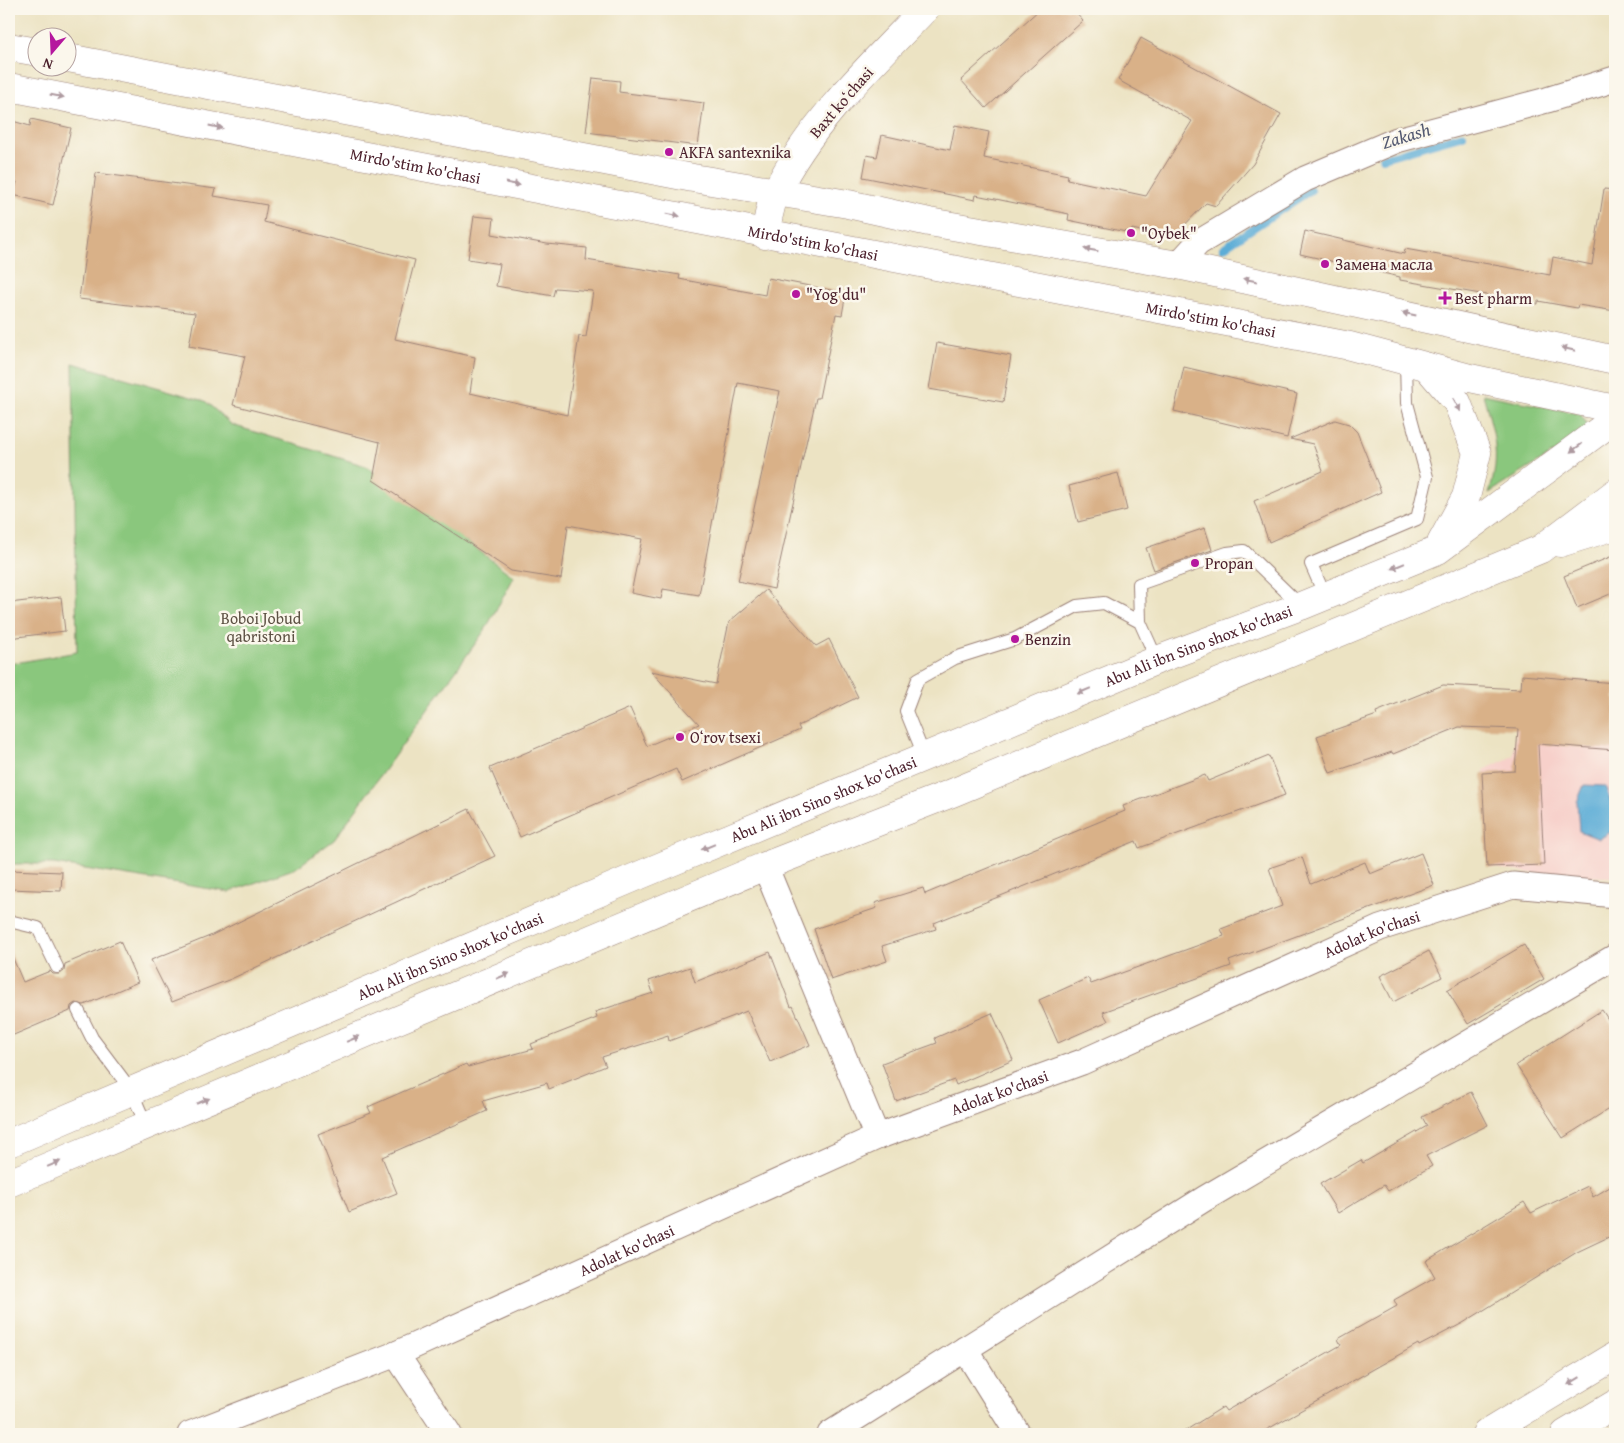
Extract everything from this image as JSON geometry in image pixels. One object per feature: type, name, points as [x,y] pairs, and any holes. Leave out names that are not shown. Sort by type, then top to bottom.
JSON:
[{"type":"main road","name":"Baxt koʻchasi","points":[[765,234],[776,192],[799,151],[838,104],[924,9]]},
{"type":"main road","points":[[9,46],[28,50]]},
{"type":"main road","points":[[78,60],[929,222],[1178,265],[1615,360]]},
{"type":"main road","name":"Mirdo'stim ko'chasi","points":[[9,87],[1350,346],[1416,364],[1615,409]]},
{"type":"main road","points":[[1416,364],[1457,402],[1477,453],[1466,497],[1438,550]]},
{"type":"main road","name":"Abu Ali ibn Sino shox ko'chasi","points":[[9,1143],[131,1090],[1157,660],[1313,601],[1438,550],[1615,419]]},
{"type":"main road","points":[[1541,549],[1615,493]]},
{"type":"main road","points":[[9,1183],[765,866],[961,789],[1541,549],[1615,526]]},
{"type":"main road","points":[[1486,1434],[1615,1356]]},
{"type":"main road","points":[[1565,1434],[1615,1404]]},
{"type":"street","points":[[1178,265],[1198,243],[1305,179],[1389,144],[1615,79]]},
{"type":"street","points":[[765,866],[877,1137]]},
{"type":"street","name":"Adolat ko'chasi","points":[[190,1434],[396,1354],[877,1137],[1082,1062],[1380,928],[1513,885],[1615,895]]},
{"type":"street","points":[[830,1434],[1204,1199],[1615,957]]},
{"type":"street","points":[[965,1349],[1018,1434]]},
{"type":"street","points":[[396,1354],[449,1434]]},
{"type":"lane","points":[[1313,601],[1311,564],[1417,519],[1427,477],[1407,403],[1416,364]]},
{"type":"lane","points":[[1157,660],[1140,622],[1139,584],[1219,555],[1244,551],[1313,601]]},
{"type":"lane","points":[[926,758],[906,712],[918,679],[956,658],[1016,639],[1077,606],[1104,603],[1140,622]]},
{"type":"lane","points":[[9,921],[38,928],[57,967]]},
{"type":"lane","points":[[78,1010],[92,1038],[131,1090],[146,1125]]},
{"type":"shaded area","points":[[1523,678],[1615,688],[1615,877],[1551,876],[1489,867],[1484,770],[1513,756]]},
{"type":"green space","name":"Boboi Jobud qabristoni","points":[[73,363],[205,401],[232,425],[366,466],[514,577],[485,630],[334,840],[296,868],[229,892],[54,864],[9,864],[9,664],[77,652]]},
{"type":"green space","points":[[1483,394],[1580,414],[1586,424],[1586,431],[1489,493],[1495,466],[1495,443]]},
{"type":"water","points":[[1584,785],[1605,786],[1614,810],[1611,832],[1599,839],[1579,831],[1577,802]]},
{"type":"building","points":[[1040,9],[1072,9],[1083,21],[986,108],[961,80]]},
{"type":"building","points":[[1141,38],[1281,114],[1253,164],[1216,206],[1206,203],[1172,238],[1132,229],[1131,233],[1068,220],[1069,214],[976,195],[975,200],[863,177],[867,155],[877,157],[882,135],[950,150],[955,125],[989,132],[984,158],[1068,175],[1067,179],[1146,196],[1192,121],[1118,80]]},
{"type":"building","points":[[593,78],[620,81],[619,92],[704,103],[698,146],[586,132]]},
{"type":"building","points":[[31,119],[71,128],[53,205],[13,195],[17,182],[9,180],[9,120],[30,126]]},
{"type":"building","points":[[96,173],[216,189],[214,196],[267,205],[264,222],[415,260],[395,339],[475,357],[470,393],[567,415],[579,336],[586,337],[593,291],[555,288],[553,296],[496,286],[500,264],[468,259],[474,216],[494,218],[492,234],[547,244],[587,248],[586,260],[680,275],[679,279],[765,295],[768,278],[846,293],[842,315],[836,314],[819,398],[816,398],[774,589],[738,581],[780,391],[738,383],[699,595],[663,589],[661,599],[631,593],[642,539],[568,525],[561,579],[511,571],[373,480],[380,442],[233,405],[245,356],[189,346],[195,313],[79,299]]},
{"type":"building","points":[[1604,189],[1615,190],[1615,311],[1578,305],[1577,308],[1538,301],[1538,304],[1400,280],[1400,277],[1300,254],[1305,231],[1404,254],[1405,249],[1550,275],[1553,257],[1592,265]]},
{"type":"building","points":[[937,343],[1011,356],[1003,402],[929,389]]},
{"type":"building","points":[[1184,367],[1297,394],[1287,438],[1174,411]]},
{"type":"building","points":[[1335,420],[1349,424],[1357,432],[1381,492],[1269,542],[1254,501],[1323,471],[1313,444],[1290,439]]},
{"type":"building","points":[[1118,473],[1127,510],[1078,522],[1069,486]]},
{"type":"building","points":[[1205,528],[1212,550],[1154,570],[1146,548]]},
{"type":"building","points":[[1615,555],[1615,592],[1577,608],[1564,576]]},
{"type":"building","points":[[766,590],[816,646],[829,639],[858,697],[798,726],[800,730],[682,782],[676,769],[520,837],[490,768],[630,708],[647,746],[699,724],[651,671],[716,684],[729,622]]},
{"type":"building","points":[[61,597],[65,631],[9,638],[9,603]]},
{"type":"building","points":[[1522,675],[1615,683],[1615,750],[1538,744],[1544,865],[1487,867],[1482,773],[1515,771],[1518,729],[1459,727],[1393,754],[1392,752],[1330,773],[1317,736],[1377,715],[1376,712],[1443,685],[1521,689]]},
{"type":"building","points":[[1269,756],[1285,795],[1139,848],[1136,841],[934,923],[936,929],[882,946],[887,961],[831,980],[814,929],[877,908],[875,903],[923,888],[925,894],[1125,811],[1123,806],[1205,775],[1208,781]]},
{"type":"building","points":[[469,809],[495,856],[231,979],[172,1002],[151,960],[210,936]]},
{"type":"building","points":[[1421,853],[1434,885],[1229,961],[1231,966],[1103,1012],[1108,1021],[1058,1043],[1039,1000],[1088,978],[1091,984],[1224,936],[1221,929],[1282,906],[1269,868],[1302,857],[1311,884],[1365,862],[1370,874]]},
{"type":"building","points":[[9,870],[62,872],[61,891],[9,889]]},
{"type":"building","points":[[120,941],[138,982],[84,1005],[75,1003],[71,1006],[70,1011],[9,1037],[9,949],[23,982],[50,971],[53,974],[60,974],[64,971],[65,964]]},
{"type":"building","points":[[1524,945],[1544,979],[1468,1024],[1447,990]]},
{"type":"building","points":[[1429,951],[1442,977],[1393,1002],[1380,976]]},
{"type":"building","points":[[770,952],[791,1007],[793,1006],[810,1045],[770,1062],[747,1011],[669,1041],[668,1036],[602,1057],[606,1066],[549,1089],[547,1083],[483,1101],[487,1111],[382,1157],[397,1193],[349,1212],[318,1134],[371,1113],[368,1107],[466,1064],[468,1067],[533,1049],[531,1044],[597,1018],[595,1012],[653,993],[649,981],[690,967],[695,982]]},
{"type":"building","points":[[1602,1010],[1615,1030],[1615,1105],[1563,1138],[1516,1065]]},
{"type":"building","points":[[992,1013],[1013,1060],[956,1085],[954,1080],[896,1101],[882,1063],[937,1043],[935,1038]]},
{"type":"building","points":[[1471,1092],[1488,1125],[1426,1156],[1432,1166],[1388,1191],[1384,1185],[1338,1213],[1320,1184],[1361,1160],[1363,1163],[1427,1126],[1422,1117]]},
{"type":"building","points":[[1615,1184],[1615,1234],[1577,1252],[1463,1323],[1419,1346],[1418,1344],[1259,1434],[1180,1434],[1223,1407],[1226,1411],[1341,1345],[1338,1339],[1397,1306],[1394,1300],[1435,1277],[1426,1261],[1524,1202],[1531,1213],[1588,1186],[1593,1197]]},
{"type":"waterway","name":"Zakash","points":[[1383,158],[1463,135]]},
{"type":"waterway","name":"Zakash","points":[[1223,248],[1311,190]]},
{"type":"place","name":"AKFA santexnika","points":[[669,152]]},
{"type":"place","name":"\"Oybek\"","points":[[1131,233]]},
{"type":"place","name":"Замена масла","points":[[1325,264]]},
{"type":"place","name":"\"Yog'du\"","points":[[796,294]]},
{"type":"place","name":"Best pharm","points":[[1445,298]]},
{"type":"place","name":"Propan","points":[[1195,563]]},
{"type":"place","name":"Benzin","points":[[1015,639]]},
{"type":"place","name":"Oʻrov tsexi","points":[[680,737]]}]
